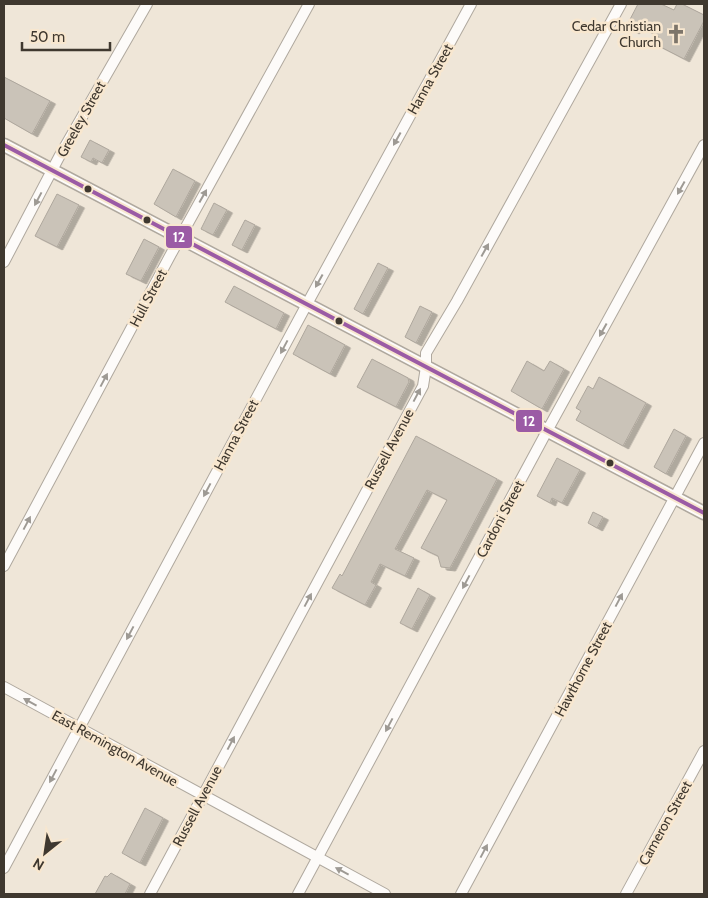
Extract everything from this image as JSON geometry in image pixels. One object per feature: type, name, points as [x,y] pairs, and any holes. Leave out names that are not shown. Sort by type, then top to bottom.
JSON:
[{"type":"street","name":"Greeley Street","points":[[4,262],[147,4]]},
{"type":"street","name":"Hull Street","points":[[4,566],[308,4]]},
{"type":"street","name":"Hanna Street","points":[[4,868],[307,304],[471,4]]},
{"type":"street","name":"Russell Avenue","points":[[150,894],[422,386],[426,367],[426,353],[457,301],[621,4]]},
{"type":"street","points":[[4,145],[704,513]]},
{"type":"street","name":"Cardoni Street","points":[[298,894],[547,431],[704,145]]},
{"type":"street","name":"Hawthorne Street","points":[[461,894],[704,444]]},
{"type":"street","name":"East Remington Avenue","points":[[4,687],[385,894]]},
{"type":"street","name":"Cameron Street","points":[[626,894],[704,751]]},
{"type":"building","name":"Cedar Christian Church","points":[[638,4],[661,4],[674,10],[677,4],[682,4],[704,15],[704,21],[684,59],[655,44],[659,37],[637,25],[634,31],[626,27]]},
{"type":"building","points":[[4,77],[50,101],[32,134],[4,118]]},
{"type":"building","points":[[90,140],[109,150],[102,163],[93,158],[91,162],[81,157]]},
{"type":"building","points":[[173,169],[195,181],[176,217],[154,204]]},
{"type":"building","points":[[57,194],[79,205],[57,247],[35,236]]},
{"type":"building","points":[[214,203],[227,210],[213,235],[201,229]]},
{"type":"building","points":[[245,220],[255,225],[242,250],[232,245]]},
{"type":"building","points":[[144,239],[159,247],[141,281],[126,274]]},
{"type":"building","points":[[378,263],[388,268],[363,314],[354,309]]},
{"type":"building","points":[[234,286],[284,313],[276,329],[225,302]]},
{"type":"building","points":[[420,306],[432,312],[416,343],[405,337]]},
{"type":"building","points":[[308,325],[345,345],[330,374],[293,354]]},
{"type":"building","points":[[372,359],[408,378],[409,382],[396,407],[357,387]]},
{"type":"building","points":[[527,361],[544,371],[550,361],[564,369],[542,409],[511,391]]},
{"type":"building","points":[[599,377],[646,403],[623,446],[576,420],[581,411],[576,408],[588,386],[593,389]]},
{"type":"building","points":[[674,429],[686,436],[666,474],[654,467]]},
{"type":"building","points":[[416,436],[497,479],[450,568],[441,567],[438,556],[421,548],[447,500],[427,490],[395,549],[414,558],[405,576],[380,564],[371,582],[376,585],[365,605],[332,588],[340,574],[342,576]]},
{"type":"building","points":[[557,458],[580,470],[562,503],[552,498],[550,503],[537,496]]},
{"type":"building","points":[[593,512],[603,517],[597,528],[588,523]]},
{"type":"building","points":[[418,588],[430,595],[412,629],[400,623]]},
{"type":"building","points":[[145,808],[163,818],[140,863],[122,853]]},
{"type":"building","points":[[111,873],[130,884],[125,894],[95,894],[105,876],[107,877]]},
{"type":"transit line","name":"12","points":[[4,145],[704,513]]},
{"type":"place","name":"Cedar Christian Church","points":[[676,34]]}]
